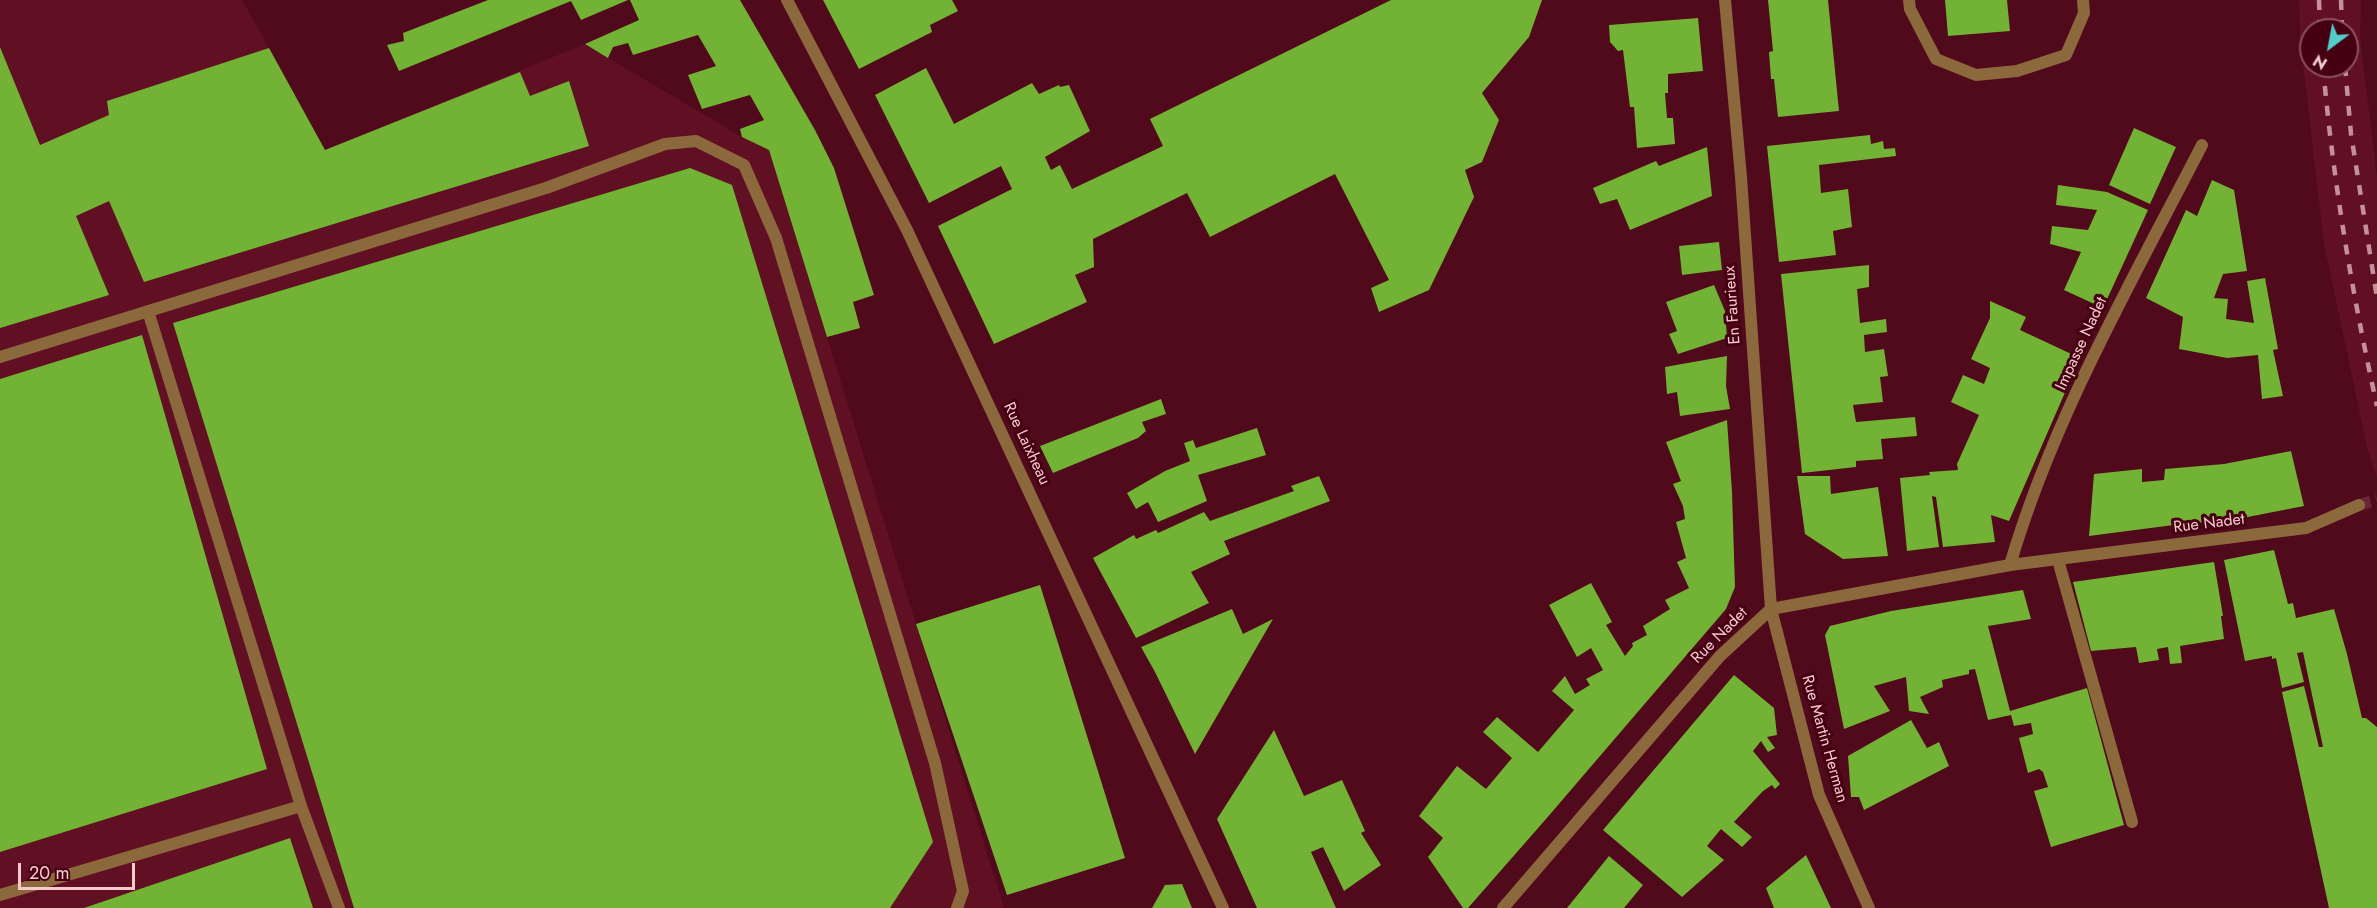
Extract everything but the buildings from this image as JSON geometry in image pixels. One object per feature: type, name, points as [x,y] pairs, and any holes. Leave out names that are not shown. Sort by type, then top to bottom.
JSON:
[{"type":"street","name":"Rue Laixheau","points":[[787,0],[908,230],[1223,908]]},
{"type":"street","name":"En Faurieux","points":[[1725,0],[1741,177],[1771,609]]},
{"type":"street","points":[[1909,0],[1910,9],[1936,59],[1976,75],[2017,71],[2066,55],[2084,13],[2083,0]]},
{"type":"street","points":[[0,357],[546,188],[665,144],[696,141],[744,165],[776,238],[935,763],[963,891],[957,908]]},
{"type":"street","name":"Impasse Nadet","points":[[2010,565],[2020,528],[2043,469],[2103,336],[2202,145]]},
{"type":"street","points":[[148,311],[301,806],[339,908]]},
{"type":"street","name":"Rue Nadet","points":[[1503,908],[1720,656],[1771,609],[2010,565],[2306,528],[2359,505]]},
{"type":"street","points":[[2058,560],[2132,822]]},
{"type":"street","name":"Rue Martin Herman","points":[[1771,609],[1819,795],[1869,908]]},
{"type":"street","points":[[0,895],[301,806]]},
{"type":"shaded area","points":[[0,0],[242,0],[325,150],[585,44],[742,137],[769,150],[1004,908],[0,908]]},
{"type":"shaded area","points":[[2299,0],[2361,0],[2360,38],[2377,177],[2377,478],[2367,447],[2324,244],[2305,78],[2359,78],[2359,18],[2299,18]]},
{"type":"tunnel","points":[[2359,505],[2377,500]]},
{"type":"railway","points":[[2319,0],[2320,18]]},
{"type":"railway","points":[[2341,0],[2342,18]]},
{"type":"railway","points":[[2324,78],[2344,237],[2377,406]]},
{"type":"railway","points":[[2346,78],[2351,134],[2377,298]]}]
